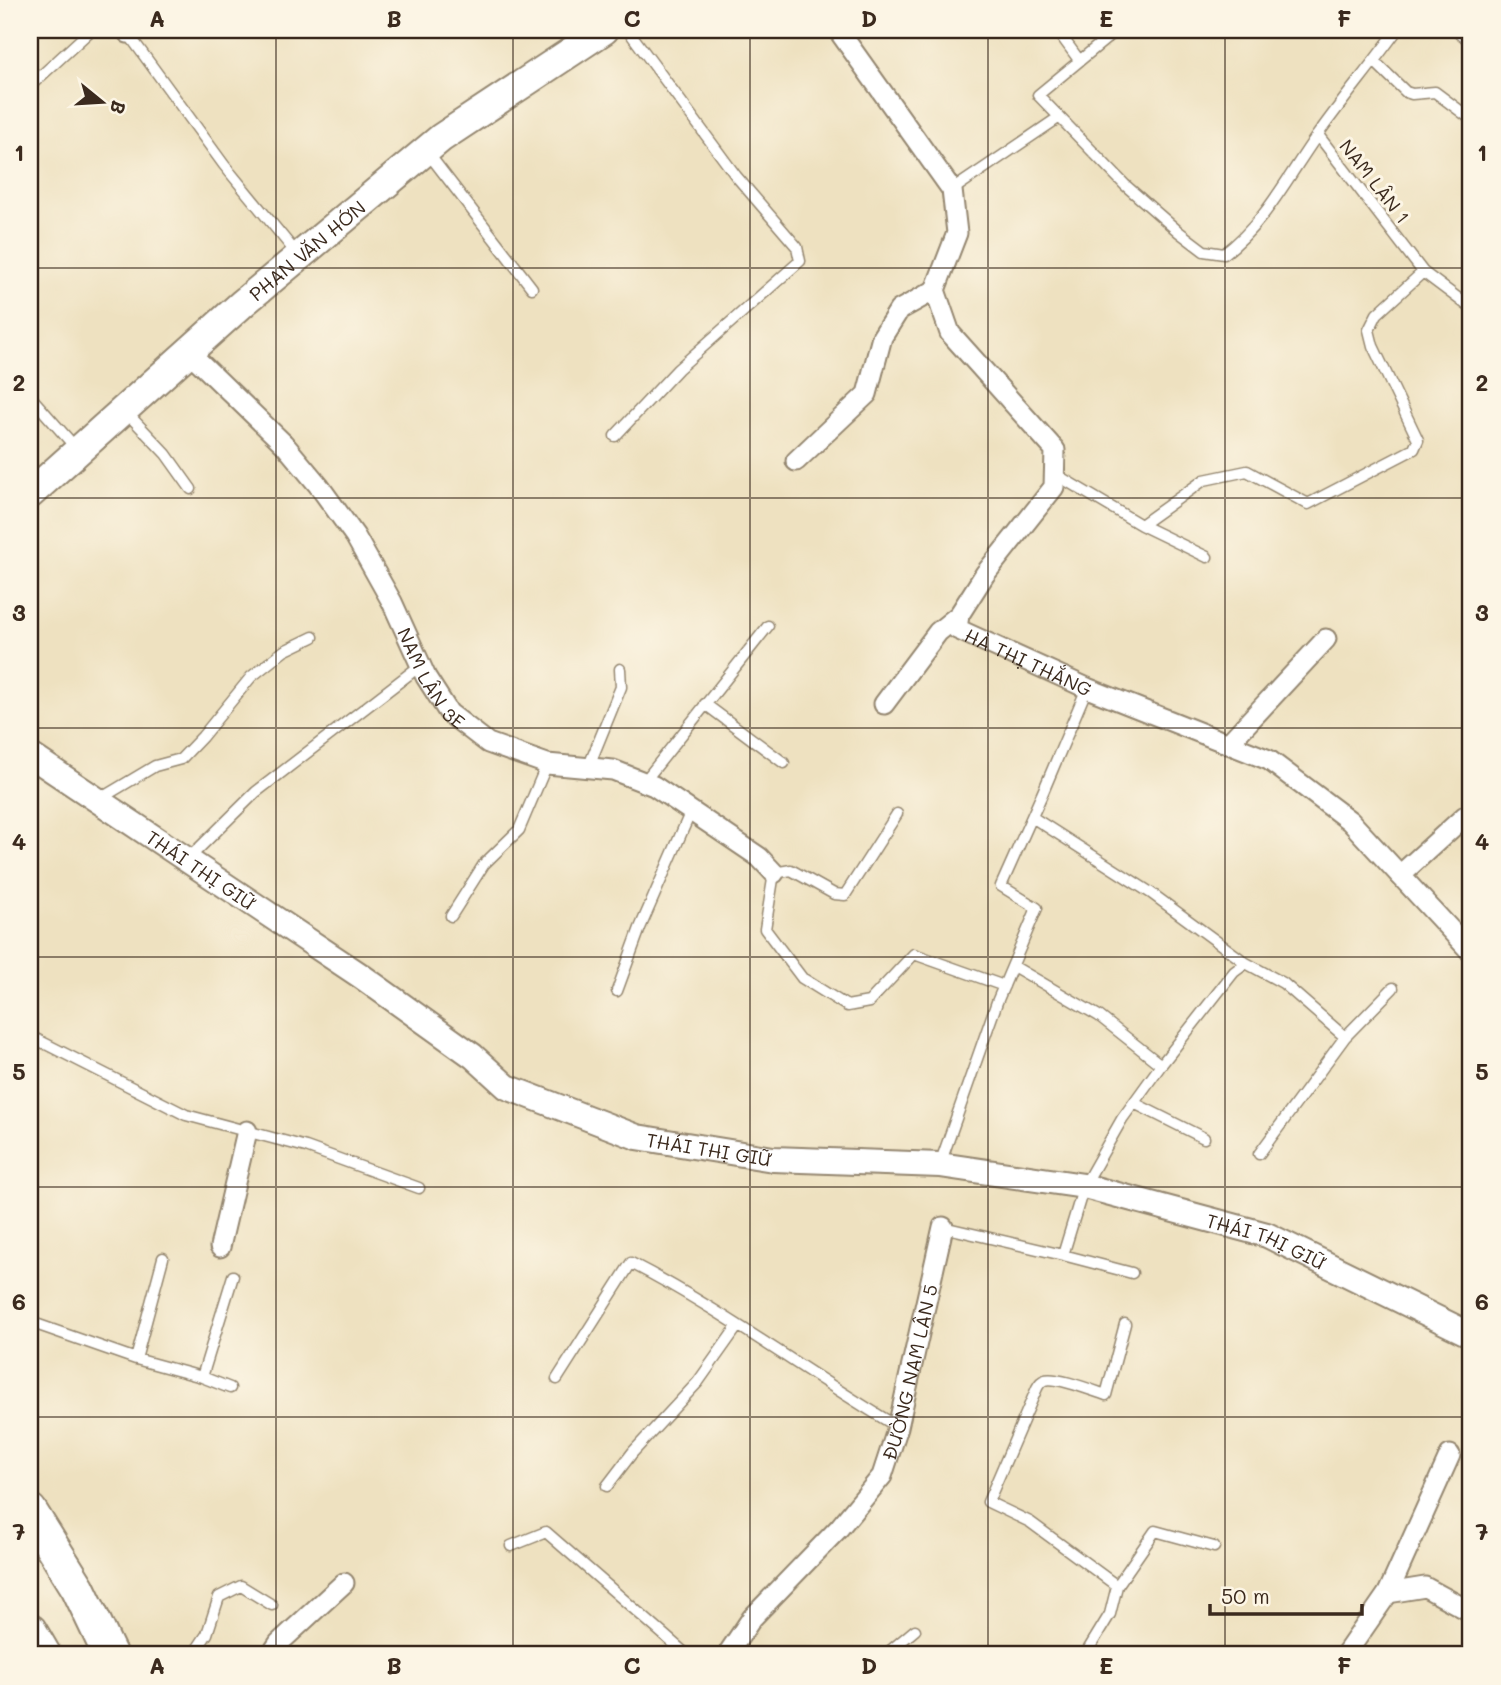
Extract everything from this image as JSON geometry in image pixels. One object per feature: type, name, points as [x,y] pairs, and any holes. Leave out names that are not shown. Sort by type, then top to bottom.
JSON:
[{"type":"highway","points":[[30,1511],[78,1588],[110,1655]]},
{"type":"highway","points":[[30,1549],[53,1584],[92,1655]]},
{"type":"highway","points":[[30,1631],[44,1655]]},
{"type":"main road","name":"PHAN VĂN HỚN","points":[[30,494],[243,303],[441,138],[604,30]]},
{"type":"street","points":[[796,461],[867,394],[882,337],[899,310],[935,289],[957,233],[952,190],[838,30]]},
{"type":"street","points":[[935,289],[950,333],[1055,450],[1055,474]]},
{"type":"street","name":"NAM LÂN 3E","points":[[189,352],[284,444],[319,486],[355,536],[392,602],[421,665],[449,713],[488,743],[547,764],[613,771],[654,786],[758,857],[774,873]]},
{"type":"street","name":"HÀ THỊ THẮNG","points":[[1055,474],[1054,487],[985,574],[959,615],[957,629],[1087,688],[1269,760],[1350,821],[1471,952]]},
{"type":"street","points":[[884,704],[938,632],[959,615]]},
{"type":"street","points":[[1228,744],[1326,639]]},
{"type":"street","name":"THÁI THỊ GIỮ","points":[[30,755],[404,1006],[473,1056],[507,1087],[637,1137],[773,1159],[940,1165],[1084,1185],[1267,1235],[1471,1335]]},
{"type":"street","points":[[1400,875],[1465,816]]},
{"type":"street","points":[[220,1247],[247,1131]]},
{"type":"street","name":"ĐƯỜNG NAM LÂN 5","points":[[727,1655],[752,1618],[839,1528],[882,1476],[898,1427],[943,1227]]},
{"type":"street","points":[[1345,1655],[1388,1593],[1450,1455]]},
{"type":"street","points":[[271,1655],[278,1643],[344,1583]]},
{"type":"street","points":[[1388,1593],[1424,1587],[1471,1612]]},
{"type":"lane","points":[[30,86],[91,30]]},
{"type":"lane","points":[[615,436],[678,369],[800,261],[797,247],[736,176],[628,30]]},
{"type":"lane","points":[[1058,30],[1079,60]]},
{"type":"lane","points":[[1117,30],[1038,96],[1125,185],[1204,251],[1224,254],[1241,242],[1275,202],[1318,135]]},
{"type":"lane","name":"NAM LÂN 1","points":[[1397,30],[1318,135],[1423,272],[1471,308]]},
{"type":"lane","points":[[1456,30],[1471,42]]},
{"type":"lane","points":[[129,31],[224,165],[299,257]]},
{"type":"lane","points":[[1374,61],[1406,92],[1435,92],[1471,119]]},
{"type":"lane","points":[[952,190],[1058,118]]},
{"type":"lane","points":[[426,151],[532,288]]},
{"type":"lane","points":[[1141,524],[1204,480],[1247,471],[1308,504],[1414,449],[1418,440],[1373,346],[1369,330],[1377,314],[1423,272]]},
{"type":"lane","points":[[30,396],[79,452]]},
{"type":"lane","points":[[124,411],[166,454],[191,489]]},
{"type":"lane","points":[[1055,474],[1141,524],[1207,557]]},
{"type":"lane","points":[[644,782],[768,626]]},
{"type":"lane","points":[[98,800],[155,766],[181,759],[251,677],[284,651],[313,637]]},
{"type":"lane","points":[[188,859],[256,792],[421,665]]},
{"type":"lane","points":[[588,768],[621,687],[620,669]]},
{"type":"lane","points":[[940,1165],[1004,986],[1037,908],[1001,886],[1087,688]]},
{"type":"lane","points":[[705,704],[784,763]]},
{"type":"lane","points":[[451,916],[484,864],[519,830],[547,764]]},
{"type":"lane","points":[[617,991],[639,928],[691,811]]},
{"type":"lane","points":[[897,814],[845,895],[834,894],[791,870],[774,873],[765,929],[802,978],[847,1006],[869,1002],[914,954],[1004,986]]},
{"type":"lane","points":[[1032,817],[1151,893],[1245,963],[1283,983],[1345,1037]]},
{"type":"lane","points":[[1063,1255],[1084,1185],[1122,1119],[1234,972],[1245,963]]},
{"type":"lane","points":[[1013,966],[1099,1016],[1161,1065]]},
{"type":"lane","points":[[1259,1154],[1345,1037],[1393,988]]},
{"type":"lane","points":[[30,1035],[186,1115],[306,1147],[419,1188]]},
{"type":"lane","points":[[1134,1103],[1204,1138]]},
{"type":"lane","name":"ĐƯỜNG NAM LÂN 5","points":[[943,1227],[1132,1273]]},
{"type":"lane","points":[[136,1359],[163,1258]]},
{"type":"lane","points":[[557,1379],[631,1263],[666,1281],[833,1389],[898,1427]]},
{"type":"lane","points":[[202,1377],[233,1276]]},
{"type":"lane","points":[[30,1322],[230,1388]]},
{"type":"lane","points":[[1117,1586],[1030,1522],[988,1502],[1042,1380],[1058,1381],[1105,1395],[1125,1324]]},
{"type":"lane","points":[[607,1486],[633,1452],[698,1382],[737,1327]]},
{"type":"lane","points":[[1085,1655],[1110,1614],[1117,1586],[1155,1531],[1214,1547]]},
{"type":"lane","points":[[511,1546],[546,1532],[687,1655]]},
{"type":"lane","points":[[193,1655],[207,1634],[219,1597],[241,1586],[272,1605]]},
{"type":"lane","points":[[885,1655],[915,1630]]}]
